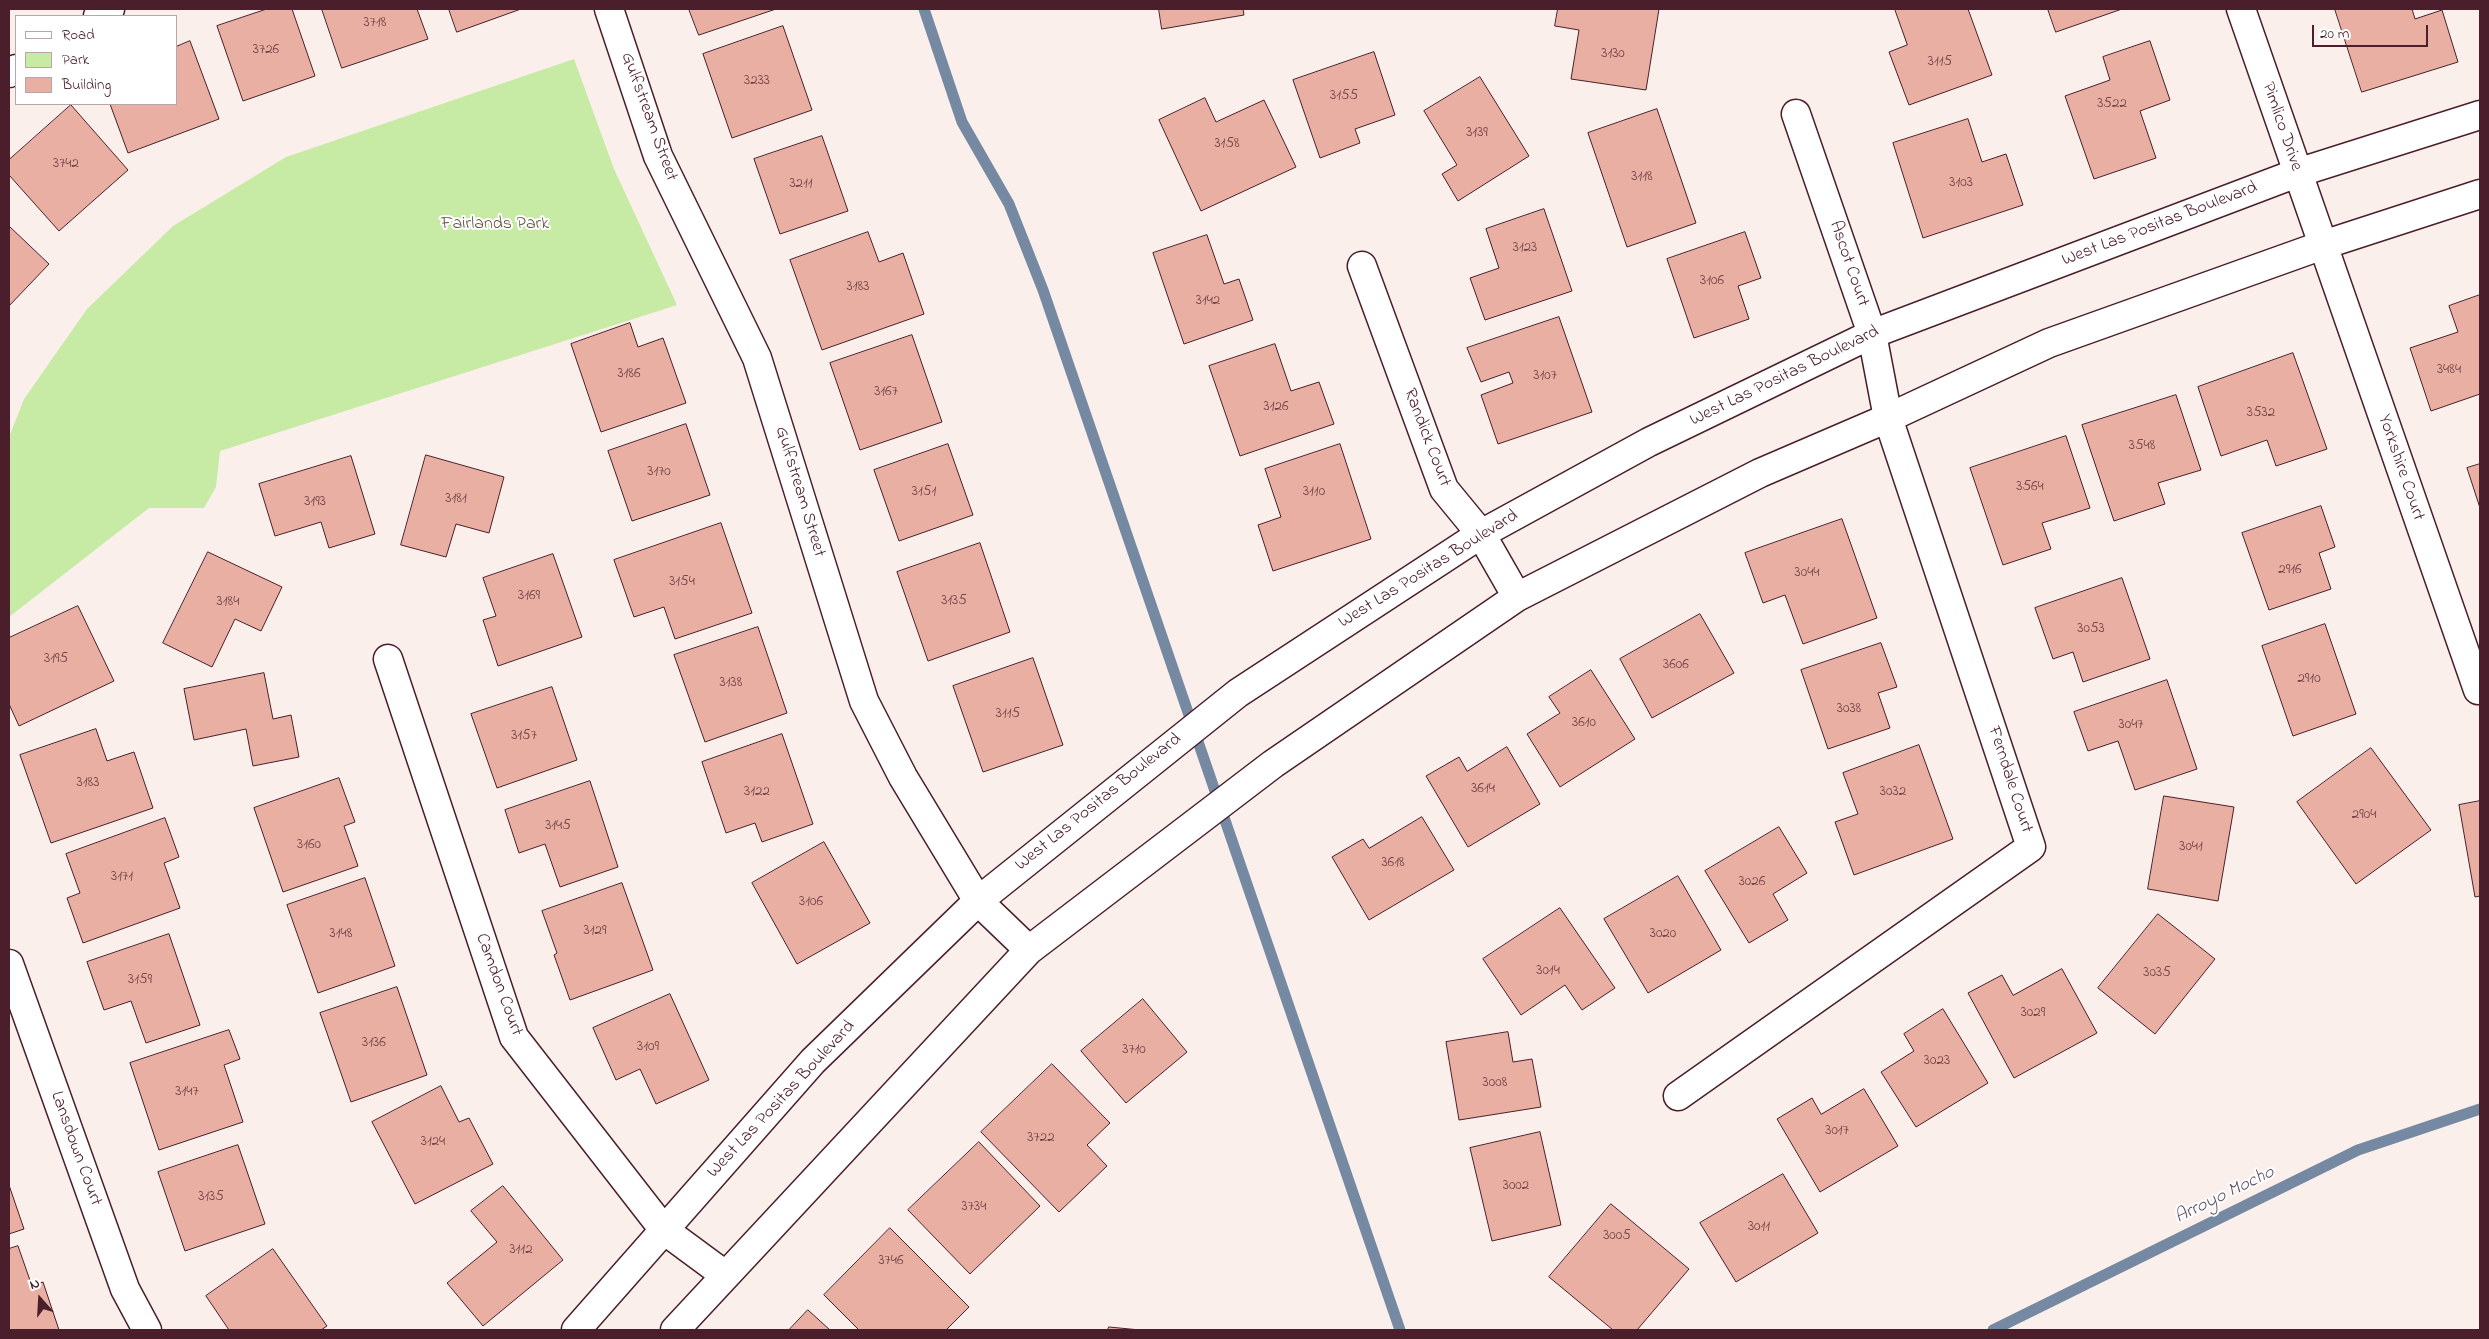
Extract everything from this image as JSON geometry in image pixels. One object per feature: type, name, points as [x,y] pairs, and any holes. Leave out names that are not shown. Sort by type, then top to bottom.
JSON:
[{"type":"street","name":"Gulfstream Street","points":[[609,9],[658,156],[757,358],[864,701],[903,776],[978,901],[1030,950]]},
{"type":"street","name":"Pimlico Drive","points":[[2241,9],[2323,245]]},
{"type":"street","name":"Ascot Court","points":[[1796,114],[1872,334],[1888,418]]},
{"type":"street","name":"West Las Positas Boulevard","points":[[576,1330],[813,1061],[978,901],[1139,769],[1238,693],[1481,534],[1649,442],[1872,334],[2297,172],[2480,114]]},
{"type":"street","points":[[675,1330],[1030,950],[1273,764],[1517,596],[1760,472],[1888,418],[2049,343],[2323,245],[2480,194]]},
{"type":"street","name":"Yorkshire Court","points":[[2323,245],[2478,690]]},
{"type":"street","name":"Randick Court","points":[[1362,266],[1444,489],[1481,534],[1517,596]]},
{"type":"street","name":"Ferndale Court","points":[[1678,1096],[2031,847],[1888,418]]},
{"type":"street","name":"Camdon Court","points":[[388,659],[514,1037],[664,1230],[725,1275]]},
{"type":"street","name":"Lansdown Court","points":[[9,964],[124,1289],[147,1330]]},
{"type":"green space","name":"Fairlands Park","points":[[574,59],[614,169],[677,305],[220,451],[216,487],[204,508],[149,508],[9,617],[9,437],[24,399],[87,309],[173,226],[286,157]]},
{"type":"building","points":[[267,9],[292,9],[315,76],[243,101],[217,26]]},
{"type":"building","points":[[322,9],[417,9],[428,39],[342,68]]},
{"type":"building","points":[[449,9],[521,9],[457,32]]},
{"type":"building","points":[[689,9],[776,9],[699,35]]},
{"type":"building","points":[[1159,9],[1243,9],[1244,15],[1162,29]]},
{"type":"building","points":[[1558,9],[1659,9],[1646,90],[1571,79],[1579,30],[1555,26]]},
{"type":"building","points":[[1895,9],[1968,9],[1992,75],[1909,105],[1889,52],[1907,45]]},
{"type":"building","points":[[2048,9],[2122,9],[2056,32]]},
{"type":"building","points":[[2335,9],[2412,9],[2415,19],[2442,10],[2458,62],[2362,92]]},
{"type":"building","points":[[783,26],[812,110],[732,138],[703,54]]},
{"type":"building","points":[[190,41],[219,119],[128,153],[110,105],[178,105],[178,46]]},
{"type":"building","points":[[2150,41],[2170,100],[2140,111],[2156,158],[2094,179],[2065,96],[2110,80],[2103,57]]},
{"type":"building","points":[[1374,52],[1395,115],[1355,129],[1360,143],[1320,158],[1293,80]]},
{"type":"building","points":[[1480,77],[1529,156],[1458,201],[1442,174],[1457,165],[1424,111]]},
{"type":"building","points":[[1205,98],[1216,122],[1264,100],[1296,167],[1201,211],[1159,120]]},
{"type":"building","points":[[71,105],[128,170],[59,231],[9,175],[9,160]]},
{"type":"building","points":[[1657,109],[1696,223],[1627,247],[1588,133]]},
{"type":"building","points":[[1968,119],[1982,162],[2006,154],[2023,205],[1923,238],[1893,143]]},
{"type":"building","points":[[822,136],[848,211],[780,234],[754,159]]},
{"type":"building","points":[[1544,209],[1572,291],[1485,320],[1470,278],[1499,268],[1486,229]]},
{"type":"building","points":[[9,226],[49,264],[9,306]]},
{"type":"building","points":[[868,232],[879,262],[903,253],[924,314],[822,350],[790,260]]},
{"type":"building","points":[[1745,232],[1761,278],[1738,286],[1749,319],[1694,338],[1667,259]]},
{"type":"building","points":[[1207,235],[1224,284],[1239,279],[1253,320],[1184,344],[1153,253]]},
{"type":"building","points":[[2480,295],[2480,394],[2431,411],[2410,348],[2458,332],[2449,306]]},
{"type":"building","points":[[1559,317],[1592,412],[1498,444],[1481,395],[1513,383],[1509,372],[1481,382],[1467,348]]},
{"type":"building","points":[[630,323],[638,347],[663,338],[686,403],[601,432],[571,344]]},
{"type":"building","points":[[912,335],[942,422],[860,450],[830,363]]},
{"type":"building","points":[[1275,344],[1291,391],[1319,382],[1334,424],[1240,456],[1209,366]]},
{"type":"building","points":[[2293,353],[2327,449],[2276,466],[2267,440],[2221,456],[2198,387]]},
{"type":"building","points":[[2176,395],[2201,470],[2158,483],[2165,504],[2114,521],[2082,425]]},
{"type":"building","points":[[686,424],[710,495],[632,521],[608,451]]},
{"type":"building","points":[[2066,436],[2090,508],[2042,523],[2051,549],[2003,565],[1970,468]]},
{"type":"building","points":[[948,444],[973,515],[899,541],[874,470]]},
{"type":"building","points":[[1340,444],[1371,539],[1273,571],[1258,525],[1281,517],[1265,469]]},
{"type":"building","points":[[426,455],[504,477],[489,533],[456,524],[446,557],[401,545]]},
{"type":"building","points":[[351,456],[375,534],[329,548],[321,522],[275,536],[259,484]]},
{"type":"building","points":[[2480,464],[2480,508],[2467,468]]},
{"type":"building","points":[[2321,506],[2335,547],[2319,553],[2331,589],[2269,610],[2242,533]]},
{"type":"building","points":[[1842,519],[1877,618],[1803,644],[1785,595],[1763,603],[1745,553]]},
{"type":"building","points":[[721,523],[752,613],[675,639],[664,607],[634,617],[614,560]]},
{"type":"building","points":[[980,543],[1010,632],[928,661],[897,572]]},
{"type":"building","points":[[208,552],[282,587],[261,631],[235,619],[212,667],[163,643]]},
{"type":"building","points":[[553,554],[582,637],[498,666],[483,620],[496,616],[483,578]]},
{"type":"building","points":[[2122,578],[2150,659],[2083,682],[2073,652],[2053,659],[2035,608]]},
{"type":"building","points":[[78,606],[114,681],[19,726],[9,704],[9,638]]},
{"type":"building","points":[[1700,614],[1734,673],[1652,718],[1620,659]]},
{"type":"building","points":[[2325,624],[2356,714],[2293,736],[2262,646]]},
{"type":"building","points":[[758,627],[787,713],[705,742],[674,655]]},
{"type":"building","points":[[1881,643],[1897,687],[1878,693],[1890,728],[1828,749],[1801,670]]},
{"type":"building","points":[[1033,658],[1063,745],[983,772],[953,686]]},
{"type":"building","points":[[1591,670],[1635,739],[1560,787],[1527,734],[1560,713],[1549,697]]},
{"type":"building","points":[[264,673],[273,719],[291,715],[299,757],[253,766],[246,729],[194,740],[184,689]]},
{"type":"building","points":[[2167,680],[2197,769],[2135,790],[2118,741],[2088,751],[2074,712]]},
{"type":"building","points":[[552,687],[577,760],[497,788],[471,714]]},
{"type":"building","points":[[96,729],[107,761],[134,752],[153,808],[51,843],[20,755]]},
{"type":"building","points":[[782,734],[813,824],[762,842],[755,823],[726,833],[702,762]]},
{"type":"building","points":[[1919,745],[1953,839],[1854,875],[1835,822],[1858,814],[1843,773]]},
{"type":"building","points":[[1507,747],[1540,804],[1468,847],[1426,776],[1459,757],[1467,771]]},
{"type":"building","points":[[2371,748],[2431,830],[2356,884],[2297,802]]},
{"type":"building","points":[[339,778],[355,822],[344,826],[358,866],[283,892],[254,808]]},
{"type":"building","points":[[590,781],[618,867],[560,887],[545,844],[519,853],[505,810]]},
{"type":"building","points":[[2164,796],[2234,807],[2218,901],[2148,889]]},
{"type":"building","points":[[2480,801],[2480,896],[2475,897],[2459,805]]},
{"type":"building","points":[[1422,817],[1454,870],[1369,920],[1332,857],[1363,839],[1369,848]]},
{"type":"building","points":[[165,818],[179,857],[164,863],[180,908],[83,943],[67,898],[80,893],[66,854]]},
{"type":"building","points":[[1779,827],[1807,873],[1773,894],[1788,920],[1749,943],[1705,871]]},
{"type":"building","points":[[824,842],[870,923],[797,964],[752,883]]},
{"type":"building","points":[[1678,876],[1721,950],[1648,993],[1604,919]]},
{"type":"building","points":[[365,878],[395,966],[318,993],[287,905]]},
{"type":"building","points":[[622,883],[653,970],[570,1000],[554,955],[557,953],[542,911]]},
{"type":"building","points":[[1560,908],[1615,988],[1582,1010],[1565,985],[1521,1015],[1483,959]]},
{"type":"building","points":[[2158,914],[2215,959],[2155,1034],[2098,988]]},
{"type":"building","points":[[169,934],[200,1025],[146,1043],[131,1001],[104,1010],[87,962]]},
{"type":"building","points":[[2062,969],[2097,1033],[2014,1078],[1968,993],[2002,975],[2013,995]]},
{"type":"building","points":[[397,987],[427,1075],[351,1102],[320,1013]]},
{"type":"building","points":[[670,994],[709,1080],[656,1104],[640,1069],[616,1080],[593,1028]]},
{"type":"building","points":[[1143,999],[1187,1052],[1126,1103],[1081,1051]]},
{"type":"building","points":[[1943,1009],[1988,1083],[1916,1127],[1881,1072],[1914,1051],[1904,1034]]},
{"type":"building","points":[[229,1030],[240,1059],[224,1065],[243,1122],[159,1150],[130,1063]]},
{"type":"building","points":[[1508,1032],[1513,1062],[1532,1059],[1541,1107],[1459,1120],[1446,1042]]},
{"type":"building","points":[[1052,1064],[1110,1123],[1087,1145],[1107,1166],[1059,1212],[981,1132]]},
{"type":"building","points":[[441,1086],[459,1122],[469,1118],[493,1164],[415,1204],[372,1122]]},
{"type":"building","points":[[1864,1089],[1898,1146],[1820,1192],[1777,1119],[1812,1098],[1821,1114]]},
{"type":"building","points":[[1540,1132],[1561,1225],[1492,1241],[1470,1148]]},
{"type":"building","points":[[979,1142],[1040,1206],[970,1274],[908,1210]]},
{"type":"building","points":[[238,1145],[265,1224],[185,1251],[158,1172]]},
{"type":"building","points":[[1783,1174],[1818,1233],[1736,1282],[1700,1223]]},
{"type":"building","points":[[9,1185],[24,1229],[9,1234]]},
{"type":"building","points":[[503,1186],[563,1260],[483,1326],[447,1283],[497,1242],[471,1211]]},
{"type":"building","points":[[1611,1204],[1689,1269],[1637,1330],[1613,1330],[1549,1277]]},
{"type":"building","points":[[890,1228],[969,1307],[946,1330],[859,1330],[824,1295]]},
{"type":"building","points":[[18,1246],[32,1286],[43,1282],[59,1330],[9,1330],[9,1249]]},
{"type":"building","points":[[273,1249],[327,1326],[321,1330],[229,1330],[206,1296]]},
{"type":"building","points":[[808,1310],[830,1330],[789,1330]]},
{"type":"building","points":[[1109,1327],[1140,1330],[1108,1330]]},
{"type":"waterway","points":[[924,9],[962,122],[1009,204],[1043,290],[1400,1330]]},
{"type":"waterway","name":"Arroyo Mocho","points":[[1993,1330],[2358,1150],[2480,1109]]}]
